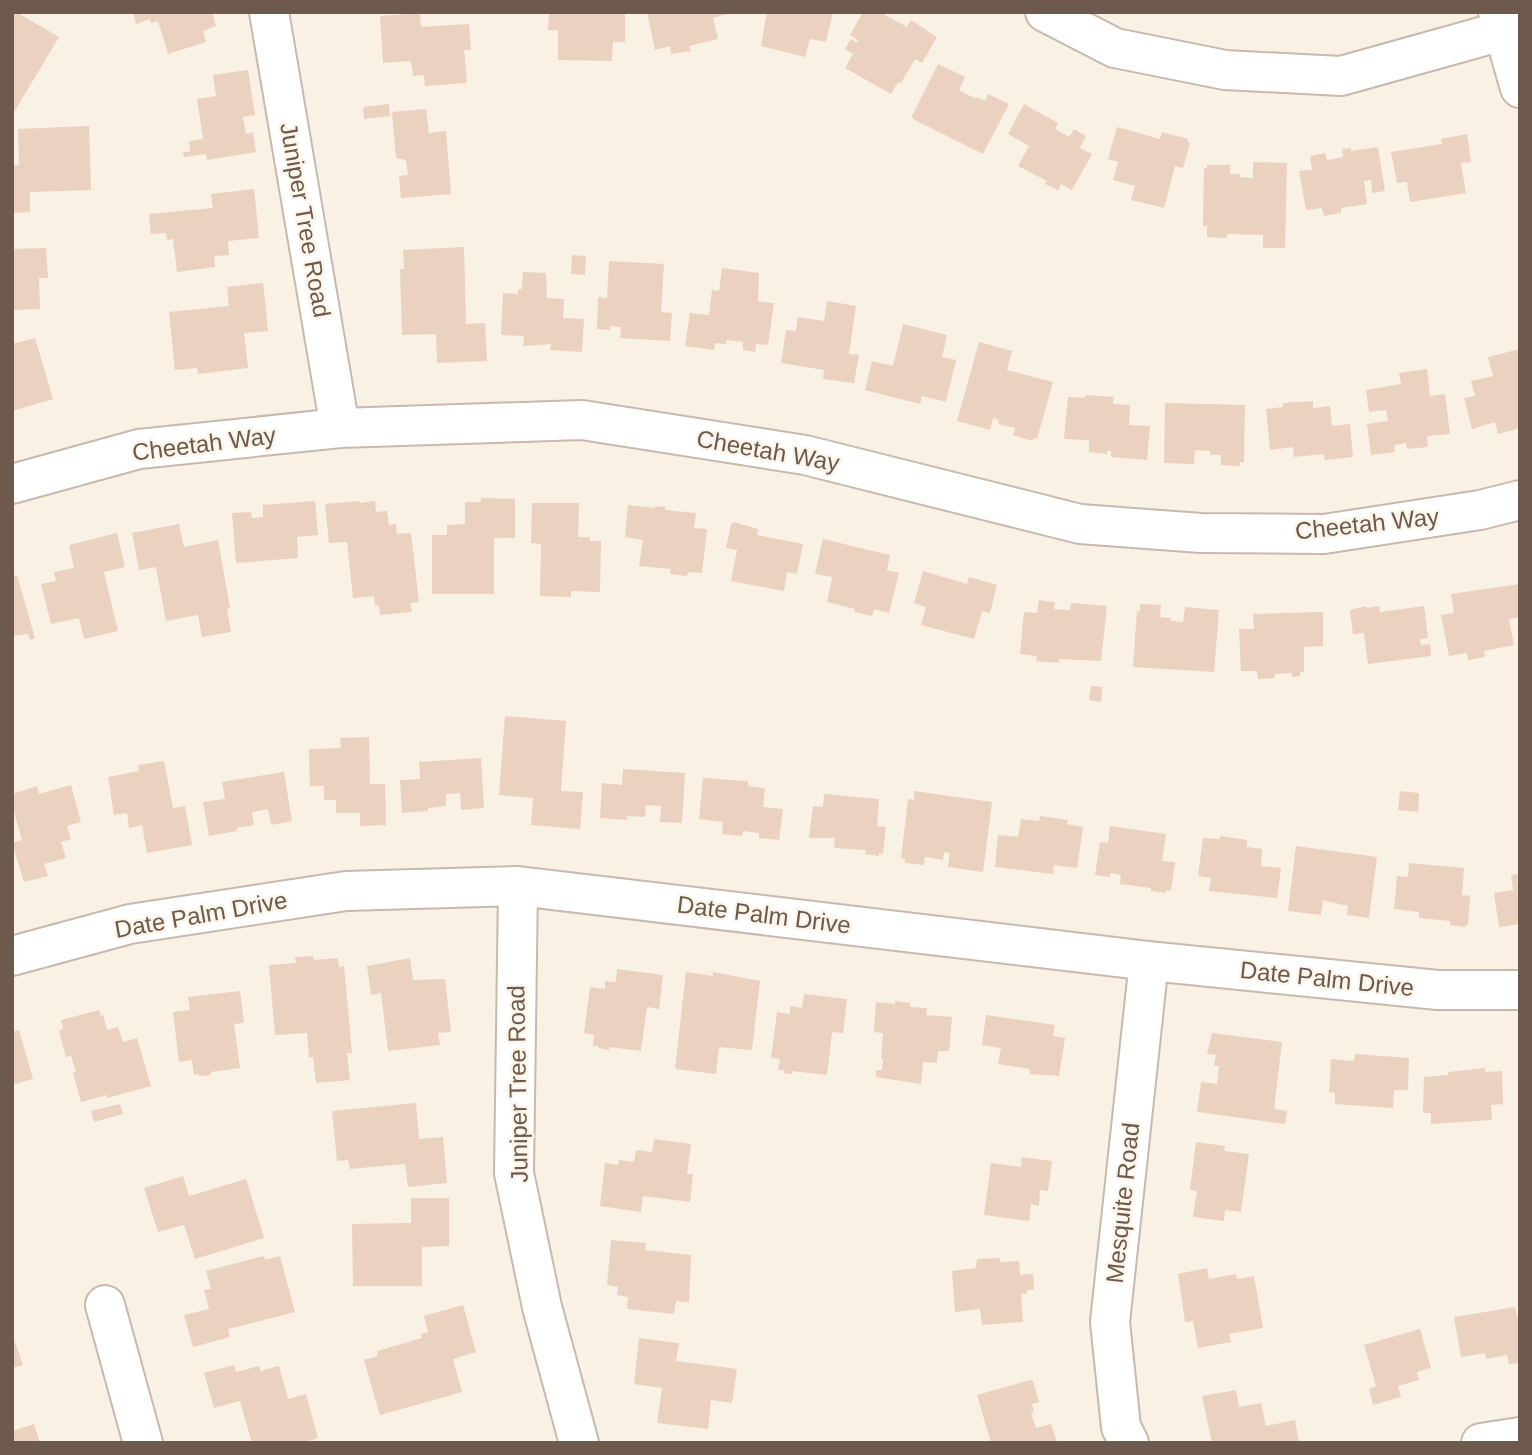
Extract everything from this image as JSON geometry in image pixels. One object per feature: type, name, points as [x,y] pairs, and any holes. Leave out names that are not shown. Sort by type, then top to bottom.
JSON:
[{"type":"street","name":"Juniper Tree Road","points":[[269,12],[340,428]]},
{"type":"street","points":[[1045,12],[1115,48],[1225,71],[1341,76],[1507,24],[1520,88]]},
{"type":"street","name":"Cheetah Way","points":[[12,484],[139,449],[340,428],[582,420],[805,455],[1080,524],[1201,533],[1324,534],[1480,510],[1520,500]]},
{"type":"street","name":"Juniper Tree Road","points":[[518,886],[514,1173],[542,1307],[579,1443]]},
{"type":"street","name":"Date Palm Drive","points":[[12,956],[130,924],[346,891],[518,886],[1149,961],[1438,990],[1520,990]]},
{"type":"street","name":"Mesquite Road","points":[[1129,1443],[1121,1427],[1110,1322],[1149,961]]},
{"type":"street","points":[[105,1305],[143,1443]]},
{"type":"street","points":[[1481,1443],[1520,1437]]},
{"type":"building","points":[[12,12],[59,37],[14,112],[12,111]]},
{"type":"building","points":[[133,12],[212,12],[216,26],[203,31],[206,42],[168,54],[158,21],[151,23],[150,19],[136,24]]},
{"type":"building","points":[[549,12],[625,12],[625,42],[613,42],[612,61],[558,60],[558,30],[548,30]]},
{"type":"building","points":[[647,12],[731,13],[713,18],[718,39],[689,46],[691,51],[671,54],[670,46],[655,50]]},
{"type":"building","points":[[767,12],[833,12],[826,42],[810,39],[805,57],[761,46]]},
{"type":"building","points":[[863,12],[880,12],[907,27],[911,20],[937,37],[922,63],[915,59],[891,94],[845,68],[853,54],[845,49],[851,39],[857,43],[858,40],[850,35]]},
{"type":"building","points":[[420,13],[421,27],[469,24],[471,50],[464,50],[467,83],[425,86],[424,75],[413,76],[411,61],[383,63],[380,16]]},
{"type":"building","points":[[938,64],[965,77],[959,90],[976,99],[977,97],[985,101],[988,94],[1009,104],[983,154],[911,118]]},
{"type":"building","points":[[248,70],[255,115],[243,117],[246,134],[253,132],[256,152],[207,160],[206,154],[184,157],[183,152],[190,152],[189,141],[203,139],[197,99],[216,96],[213,75]]},
{"type":"building","points":[[389,104],[390,116],[364,119],[363,107]]},
{"type":"building","points":[[1024,104],[1058,123],[1055,129],[1069,137],[1074,129],[1086,136],[1080,148],[1092,154],[1072,190],[1061,184],[1058,190],[1018,166],[1029,146],[1008,134]]},
{"type":"building","points":[[426,109],[429,133],[446,131],[451,194],[401,198],[399,176],[408,175],[406,160],[396,158],[392,112]]},
{"type":"building","points":[[89,126],[91,190],[30,192],[30,212],[12,213],[12,165],[19,165],[18,129]]},
{"type":"building","points":[[1117,127],[1160,139],[1162,132],[1188,139],[1190,143],[1183,168],[1175,166],[1164,208],[1131,200],[1135,186],[1113,180],[1118,162],[1108,159]]},
{"type":"building","points":[[1467,134],[1471,162],[1461,163],[1466,193],[1410,202],[1407,182],[1397,183],[1391,152],[1442,144],[1441,139]]},
{"type":"building","points":[[1378,147],[1385,191],[1372,193],[1371,180],[1364,181],[1367,204],[1341,208],[1341,213],[1324,216],[1322,208],[1306,210],[1299,171],[1312,170],[1310,156],[1325,153],[1327,160],[1343,157],[1342,149],[1351,148],[1351,151]]},
{"type":"building","points":[[1253,162],[1287,163],[1285,248],[1263,248],[1263,235],[1227,234],[1227,238],[1207,237],[1207,226],[1203,226],[1204,168],[1207,168],[1207,165],[1230,165],[1230,174],[1253,178]]},
{"type":"building","points":[[254,189],[259,238],[228,241],[229,255],[214,256],[215,267],[177,272],[173,239],[167,240],[166,233],[151,234],[149,214],[213,208],[211,194]]},
{"type":"building","points":[[464,247],[466,324],[485,323],[487,361],[437,363],[436,334],[402,335],[400,269],[404,269],[403,250]]},
{"type":"building","points":[[46,248],[48,278],[39,278],[40,309],[12,310],[12,249]]},
{"type":"building","points":[[572,255],[586,256],[585,275],[571,274]]},
{"type":"building","points":[[609,261],[664,264],[661,312],[672,313],[670,341],[620,338],[621,327],[597,329],[598,297],[607,298]]},
{"type":"building","points":[[722,268],[759,273],[758,301],[774,303],[768,345],[756,344],[755,352],[743,350],[743,342],[726,340],[726,344],[715,343],[714,350],[685,346],[690,313],[709,315],[712,290],[719,291]]},
{"type":"building","points":[[523,272],[546,273],[547,298],[564,299],[563,318],[584,319],[582,352],[550,350],[551,344],[523,346],[524,336],[501,335],[503,293],[518,294],[518,289],[522,289]]},
{"type":"building","points":[[263,283],[268,331],[244,333],[248,368],[198,374],[197,368],[175,370],[169,312],[229,306],[227,287]]},
{"type":"building","points":[[827,301],[856,306],[849,354],[859,355],[854,383],[823,379],[824,370],[781,363],[786,330],[796,331],[798,317],[824,321]]},
{"type":"building","points":[[903,324],[947,335],[942,357],[956,360],[946,402],[922,396],[920,404],[865,390],[872,361],[893,366]]},
{"type":"building","points":[[35,338],[53,399],[12,411],[12,344]]},
{"type":"building","points":[[979,342],[1012,351],[1007,370],[1053,382],[1037,439],[1034,438],[1033,441],[1013,435],[1015,428],[998,424],[999,420],[993,418],[990,430],[957,421]]},
{"type":"building","points":[[1520,349],[1520,428],[1498,434],[1495,422],[1472,429],[1464,398],[1475,396],[1471,381],[1493,376],[1488,357]]},
{"type":"building","points":[[1427,369],[1430,396],[1445,394],[1450,434],[1427,436],[1428,447],[1407,449],[1406,443],[1394,445],[1395,452],[1371,455],[1367,424],[1388,421],[1386,410],[1369,412],[1366,390],[1401,384],[1399,373]]},
{"type":"building","points":[[1085,395],[1114,397],[1113,404],[1130,405],[1129,425],[1150,426],[1147,460],[1111,457],[1111,451],[1107,451],[1107,454],[1089,452],[1089,440],[1064,439],[1068,397],[1085,398]]},
{"type":"building","points":[[1313,401],[1313,408],[1330,406],[1332,426],[1350,424],[1353,457],[1325,460],[1324,454],[1294,457],[1293,447],[1270,450],[1266,409],[1283,407],[1283,403]]},
{"type":"building","points":[[1165,403],[1245,405],[1244,462],[1240,462],[1240,466],[1221,465],[1221,455],[1195,450],[1194,464],[1164,463]]},
{"type":"building","points":[[481,498],[515,499],[515,538],[494,538],[494,594],[432,594],[432,535],[447,535],[447,525],[465,524],[465,502],[481,502]]},
{"type":"building","points":[[315,501],[318,535],[297,537],[298,558],[236,563],[232,513],[251,512],[252,518],[263,517],[263,505]]},
{"type":"building","points":[[375,501],[376,512],[387,511],[389,525],[396,524],[397,534],[411,533],[419,602],[410,603],[412,612],[380,615],[374,596],[353,598],[347,542],[329,543],[325,504]]},
{"type":"building","points":[[532,503],[579,503],[578,537],[601,541],[600,592],[571,591],[571,597],[540,596],[541,544],[531,543]]},
{"type":"building","points":[[628,505],[665,507],[665,510],[696,513],[694,528],[707,529],[702,573],[688,572],[687,576],[670,574],[671,569],[639,566],[643,540],[625,537]]},
{"type":"building","points":[[734,522],[758,529],[757,535],[803,544],[797,574],[787,572],[784,591],[731,581],[737,550],[726,548],[731,524]]},
{"type":"building","points":[[179,524],[184,547],[218,540],[230,608],[227,609],[231,632],[202,637],[198,615],[166,621],[156,567],[139,570],[132,533]]},
{"type":"building","points":[[117,533],[125,567],[104,572],[118,631],[84,639],[79,618],[51,624],[41,584],[56,581],[54,572],[74,568],[69,545]]},
{"type":"building","points":[[823,539],[890,555],[887,570],[899,573],[889,613],[874,609],[872,616],[827,602],[832,577],[815,574]]},
{"type":"building","points":[[923,571],[967,584],[969,577],[997,585],[990,613],[982,611],[974,639],[921,625],[926,607],[914,603]]},
{"type":"building","points":[[17,575],[35,638],[30,640],[28,634],[12,636],[12,577]]},
{"type":"building","points":[[1519,584],[1520,617],[1509,619],[1514,645],[1484,651],[1485,657],[1468,660],[1467,653],[1449,656],[1441,615],[1454,613],[1451,594]]},
{"type":"building","points":[[1039,600],[1055,602],[1054,609],[1070,610],[1071,603],[1107,606],[1101,661],[1059,659],[1059,663],[1036,661],[1037,656],[1020,654],[1024,612],[1037,613]]},
{"type":"building","points":[[1140,604],[1161,605],[1160,617],[1183,622],[1185,607],[1219,610],[1214,672],[1133,667],[1137,611],[1140,611]]},
{"type":"building","points":[[1379,606],[1380,612],[1424,606],[1428,638],[1420,639],[1421,645],[1430,644],[1431,656],[1368,664],[1364,633],[1353,634],[1350,610]]},
{"type":"building","points":[[1323,612],[1323,646],[1304,647],[1304,672],[1300,672],[1300,676],[1292,677],[1292,673],[1275,674],[1275,678],[1258,679],[1257,671],[1241,671],[1239,629],[1254,629],[1253,614]]},
{"type":"building","points":[[1091,686],[1102,687],[1101,702],[1089,700]]},
{"type":"building","points":[[505,716],[566,721],[561,791],[583,792],[580,829],[531,825],[533,798],[499,795]]},
{"type":"building","points":[[369,737],[370,784],[385,784],[386,825],[360,826],[360,813],[336,813],[336,800],[324,800],[324,786],[310,786],[309,749],[341,748],[340,738]]},
{"type":"building","points":[[481,758],[484,808],[461,810],[460,793],[446,794],[446,806],[428,808],[428,811],[402,813],[400,780],[420,779],[419,762]]},
{"type":"building","points":[[164,761],[173,808],[185,806],[192,845],[147,853],[142,825],[129,828],[127,813],[114,815],[108,777],[139,771],[138,765]]},
{"type":"building","points":[[623,769],[685,773],[682,823],[660,822],[661,806],[646,805],[645,817],[627,816],[627,820],[600,818],[602,783],[622,785]]},
{"type":"building","points":[[284,772],[292,821],[271,825],[268,809],[252,812],[254,825],[209,836],[203,802],[225,799],[222,782]]},
{"type":"building","points":[[703,778],[748,781],[748,786],[765,788],[763,807],[783,809],[779,840],[759,838],[759,833],[743,831],[742,836],[722,834],[723,822],[699,819]]},
{"type":"building","points":[[71,785],[81,822],[67,826],[71,839],[61,842],[66,858],[44,864],[48,876],[24,882],[12,843],[22,840],[12,805],[12,794],[37,786],[39,794]]},
{"type":"building","points":[[914,791],[992,802],[983,872],[948,867],[950,853],[944,852],[943,860],[925,857],[924,865],[905,863],[905,859],[901,858],[908,799],[914,800]]},
{"type":"building","points":[[1400,791],[1419,793],[1418,812],[1398,810]]},
{"type":"building","points":[[824,794],[879,799],[877,826],[886,827],[883,854],[879,853],[879,856],[865,854],[866,850],[834,848],[835,838],[809,838],[813,806],[823,807]]},
{"type":"building","points":[[1040,816],[1068,820],[1067,824],[1083,827],[1077,868],[1054,865],[1053,874],[995,867],[998,835],[1018,837],[1021,819],[1039,821]]},
{"type":"building","points":[[1110,826],[1166,834],[1162,861],[1175,862],[1171,891],[1151,891],[1151,888],[1120,884],[1121,875],[1095,875],[1100,842],[1108,843]]},
{"type":"building","points":[[1220,836],[1247,840],[1247,847],[1262,849],[1261,866],[1281,868],[1277,898],[1209,891],[1211,878],[1198,876],[1203,838],[1220,839]]},
{"type":"building","points":[[1296,846],[1377,857],[1369,918],[1347,915],[1348,906],[1323,900],[1321,915],[1288,911]]},
{"type":"building","points":[[1409,863],[1464,868],[1462,895],[1470,896],[1468,924],[1465,927],[1450,925],[1450,921],[1419,918],[1419,912],[1394,909],[1397,876],[1408,877]]},
{"type":"building","points":[[1520,874],[1520,924],[1499,927],[1494,893],[1513,890],[1511,875]]},
{"type":"building","points":[[313,956],[314,960],[338,958],[339,967],[344,966],[352,1053],[347,1053],[350,1080],[316,1083],[313,1057],[309,1058],[307,1033],[275,1035],[269,965],[296,963],[295,957]]},
{"type":"building","points":[[410,958],[413,980],[445,979],[451,1032],[438,1033],[440,1045],[388,1051],[381,993],[371,995],[367,966]]},
{"type":"building","points":[[617,969],[663,975],[659,1009],[647,1007],[641,1051],[598,1048],[593,1046],[594,1035],[584,1033],[590,987],[605,989],[605,981],[616,982]]},
{"type":"building","points":[[686,972],[713,976],[713,972],[760,981],[752,1050],[719,1047],[716,1074],[675,1069]]},
{"type":"building","points":[[240,991],[244,1023],[234,1024],[240,1068],[211,1072],[211,1075],[194,1075],[192,1060],[179,1062],[173,1012],[190,1010],[188,997]]},
{"type":"building","points":[[804,994],[847,999],[843,1033],[832,1032],[827,1075],[792,1071],[792,1074],[783,1073],[784,1070],[778,1070],[780,1059],[771,1058],[777,1012],[790,1014],[790,1006],[802,1008]]},
{"type":"building","points":[[895,1001],[910,1003],[910,1007],[927,1008],[926,1015],[952,1017],[949,1051],[938,1051],[937,1063],[923,1062],[921,1084],[876,1077],[876,1070],[882,1070],[883,1033],[874,1032],[876,1002],[895,1004]]},
{"type":"building","points":[[99,1010],[107,1030],[118,1027],[123,1042],[137,1038],[151,1086],[81,1102],[73,1073],[76,1072],[71,1056],[66,1057],[59,1031],[63,1029],[61,1020]]},
{"type":"building","points":[[986,1015],[1055,1025],[1053,1036],[1065,1038],[1059,1076],[1030,1074],[1030,1069],[998,1064],[1001,1048],[982,1045]]},
{"type":"building","points":[[19,1030],[33,1079],[12,1085],[12,1032]]},
{"type":"building","points":[[1212,1033],[1282,1042],[1274,1109],[1287,1111],[1285,1124],[1197,1112],[1201,1082],[1217,1084],[1219,1066],[1214,1066],[1216,1055],[1207,1054]]},
{"type":"building","points":[[1355,1054],[1409,1058],[1408,1090],[1394,1090],[1393,1108],[1335,1104],[1335,1093],[1329,1092],[1331,1059],[1354,1061]]},
{"type":"building","points":[[1485,1068],[1485,1072],[1502,1071],[1503,1104],[1491,1105],[1492,1120],[1431,1124],[1431,1113],[1423,1113],[1424,1077]]},
{"type":"building","points":[[416,1103],[419,1139],[443,1137],[447,1183],[408,1187],[405,1164],[350,1169],[348,1160],[337,1161],[332,1111]]},
{"type":"building","points":[[120,1104],[123,1114],[94,1122],[91,1111]]},
{"type":"building","points":[[654,1139],[691,1144],[687,1174],[693,1174],[690,1202],[643,1196],[641,1212],[600,1206],[605,1163],[618,1165],[619,1160],[634,1162],[636,1150],[652,1152]]},
{"type":"building","points":[[1196,1142],[1225,1146],[1224,1151],[1249,1154],[1241,1212],[1225,1210],[1224,1221],[1193,1217],[1197,1191],[1190,1190]]},
{"type":"building","points":[[1022,1157],[1052,1161],[1048,1191],[1040,1190],[1039,1206],[1031,1204],[1029,1221],[984,1215],[991,1163],[1021,1167]]},
{"type":"building","points":[[183,1176],[189,1196],[246,1179],[264,1238],[195,1259],[184,1225],[158,1232],[144,1188]]},
{"type":"building","points":[[411,1198],[449,1198],[449,1246],[422,1247],[422,1286],[353,1286],[352,1224],[411,1223]]},
{"type":"building","points":[[611,1240],[646,1243],[645,1250],[691,1255],[689,1302],[676,1301],[674,1314],[627,1309],[628,1297],[617,1295],[618,1287],[607,1285]]},
{"type":"building","points":[[264,1256],[265,1260],[280,1256],[295,1312],[228,1329],[230,1337],[193,1347],[184,1315],[209,1309],[204,1290],[211,1289],[206,1271]]},
{"type":"building","points":[[1000,1258],[1000,1262],[1019,1261],[1020,1275],[1033,1274],[1034,1290],[1021,1294],[1023,1322],[982,1325],[980,1309],[955,1312],[952,1271],[976,1268],[977,1259]]},
{"type":"building","points":[[1207,1268],[1209,1279],[1236,1274],[1237,1279],[1254,1276],[1263,1328],[1229,1334],[1231,1342],[1198,1348],[1193,1321],[1185,1322],[1178,1274]]},
{"type":"building","points":[[463,1305],[476,1352],[453,1359],[462,1392],[380,1415],[364,1360],[378,1356],[377,1351],[422,1338],[421,1334],[428,1332],[424,1316]]},
{"type":"building","points":[[1515,1307],[1520,1329],[1520,1363],[1509,1364],[1507,1355],[1486,1359],[1485,1353],[1461,1357],[1454,1317]]},
{"type":"building","points":[[1420,1329],[1431,1368],[1417,1372],[1419,1380],[1398,1386],[1401,1397],[1373,1405],[1369,1389],[1376,1386],[1364,1345]]},
{"type":"building","points":[[12,1334],[23,1365],[12,1368]]},
{"type":"building","points":[[639,1338],[679,1343],[676,1361],[737,1369],[732,1403],[711,1400],[708,1429],[657,1423],[662,1388],[634,1384]]},
{"type":"building","points":[[234,1365],[236,1372],[259,1366],[261,1371],[279,1366],[288,1399],[306,1394],[318,1438],[302,1443],[252,1443],[240,1401],[214,1408],[204,1373]]},
{"type":"building","points":[[1033,1381],[1039,1402],[1032,1404],[1034,1412],[1031,1413],[1036,1428],[1051,1424],[1057,1443],[991,1443],[977,1395]]},
{"type":"building","points":[[1236,1390],[1239,1407],[1261,1403],[1266,1426],[1295,1420],[1299,1443],[1212,1443],[1202,1396]]},
{"type":"building","points":[[34,1424],[40,1443],[12,1443],[12,1431]]}]
